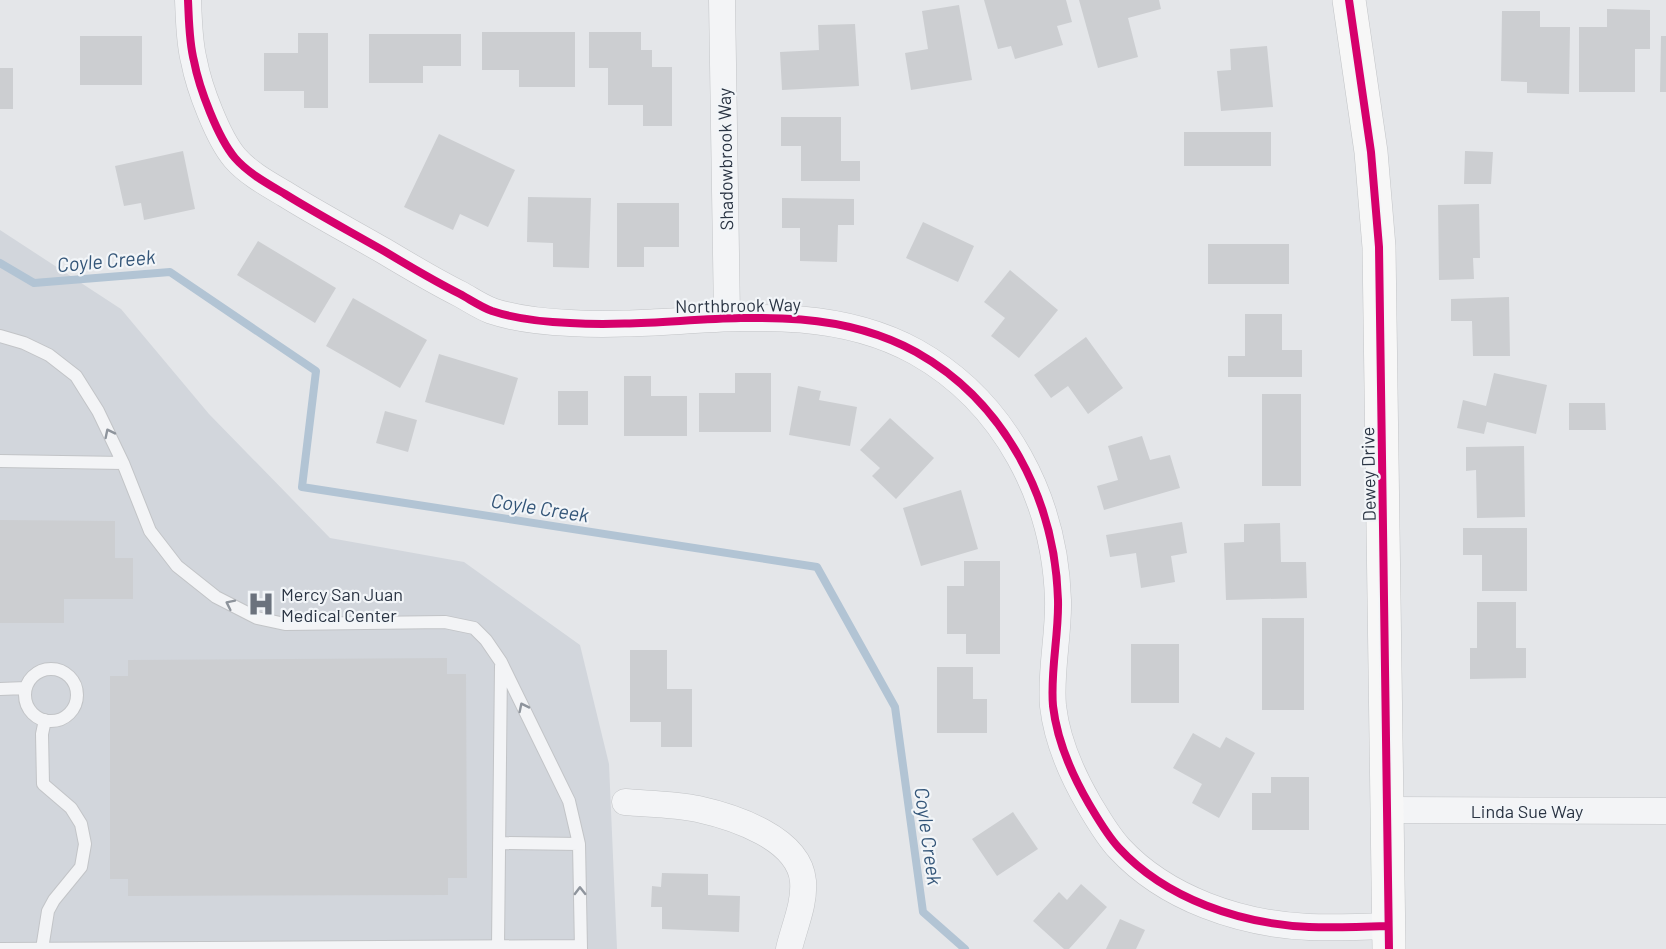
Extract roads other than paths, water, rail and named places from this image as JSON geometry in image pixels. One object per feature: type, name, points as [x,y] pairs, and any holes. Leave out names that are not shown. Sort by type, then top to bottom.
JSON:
[{"type":"main road","name":"Dewey Drive","points":[[1349,0],[1371,152],[1379,247],[1389,938]]},
{"type":"street","name":"Northbrook Way","points":[[188,0],[194,61],[216,128],[235,158],[262,180],[297,202],[447,288],[491,310],[529,319],[572,323],[624,323],[727,317],[817,320],[865,330],[912,350],[945,369],[976,396],[1000,426],[1018,453],[1035,489],[1048,525],[1058,597],[1053,706],[1062,749],[1085,798],[1119,848],[1139,866],[1165,884],[1196,901],[1225,912],[1263,922],[1389,938]]},
{"type":"street","name":"Shadowbrook Way","points":[[722,0],[727,317]]},
{"type":"street","points":[[625,802],[697,809],[738,820],[778,841],[795,860],[803,880],[801,900],[789,949]]},
{"type":"street","name":"Linda Sue Way","points":[[1388,810],[1666,811]]},
{"type":"lane","points":[[0,336],[24,343],[49,355],[76,376],[98,411],[123,463],[150,531],[177,566],[216,597],[257,618],[285,624],[445,622],[474,628],[486,640],[501,662],[569,801],[579,844],[581,947],[0,949]]},
{"type":"lane","points":[[0,461],[123,463]]},
{"type":"lane","points":[[498,946],[501,662]]},
{"type":"lane","points":[[58,670],[67,674],[74,682],[77,692],[76,702],[72,711],[64,717],[45,720],[36,716],[29,708],[26,688],[31,679],[39,673],[58,670]]},
{"type":"lane","points":[[0,689],[26,688]]},
{"type":"lane","points":[[42,949],[48,911],[54,900],[81,867],[85,844],[81,824],[71,808],[43,784],[42,734],[45,720]]},
{"type":"lane","points":[[499,843],[579,844]]},
{"type":"waterway","name":"Coyle Creek","points":[[0,263],[34,283],[170,272],[316,371],[302,487],[817,567],[895,707],[923,912],[965,949]]},
{"type":"place","name":"Mercy San Juan Medical Center","points":[[261,604]]}]
